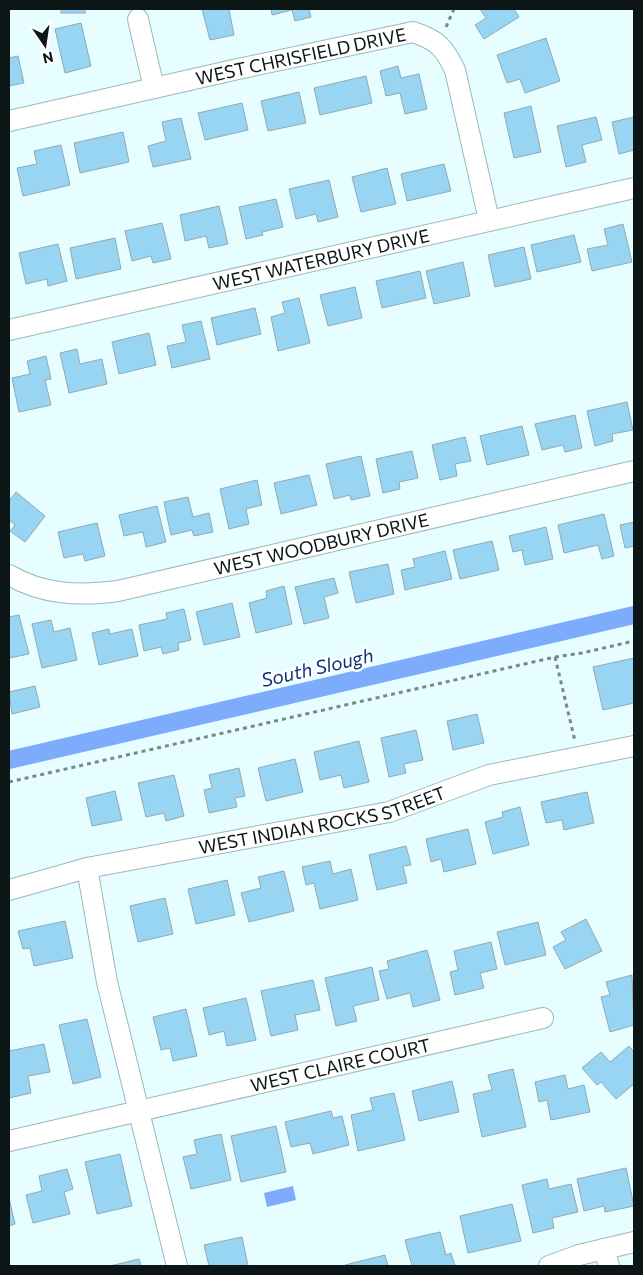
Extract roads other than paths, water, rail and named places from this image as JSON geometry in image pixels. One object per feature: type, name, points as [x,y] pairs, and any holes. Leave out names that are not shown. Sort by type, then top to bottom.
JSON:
[{"type":"street","points":[[138,19],[154,88]]},
{"type":"street","name":"WEST CHRISFIELD DRIVE","points":[[9,121],[413,32],[432,38],[446,52],[455,70],[489,220]]},
{"type":"street","name":"WEST WATERBURY DRIVE","points":[[9,330],[634,188]]},
{"type":"street","name":"WEST WOODBURY DRIVE","points":[[9,574],[43,589],[68,594],[118,591],[634,471]]},
{"type":"street","name":"WEST INDIAN ROCKS STREET","points":[[9,890],[86,868],[389,812],[489,775],[634,746]]},
{"type":"street","points":[[86,868],[107,982],[177,1266]]},
{"type":"street","name":"WEST CLAIRE COURT","points":[[9,1141],[543,1018]]},
{"type":"street","points":[[549,1266],[607,1257],[634,1242]]},
{"type":"water","points":[[293,1186],[296,1200],[267,1207],[264,1193]]},
{"type":"waterway","name":"South Slough","points":[[9,760],[634,615]]}]
